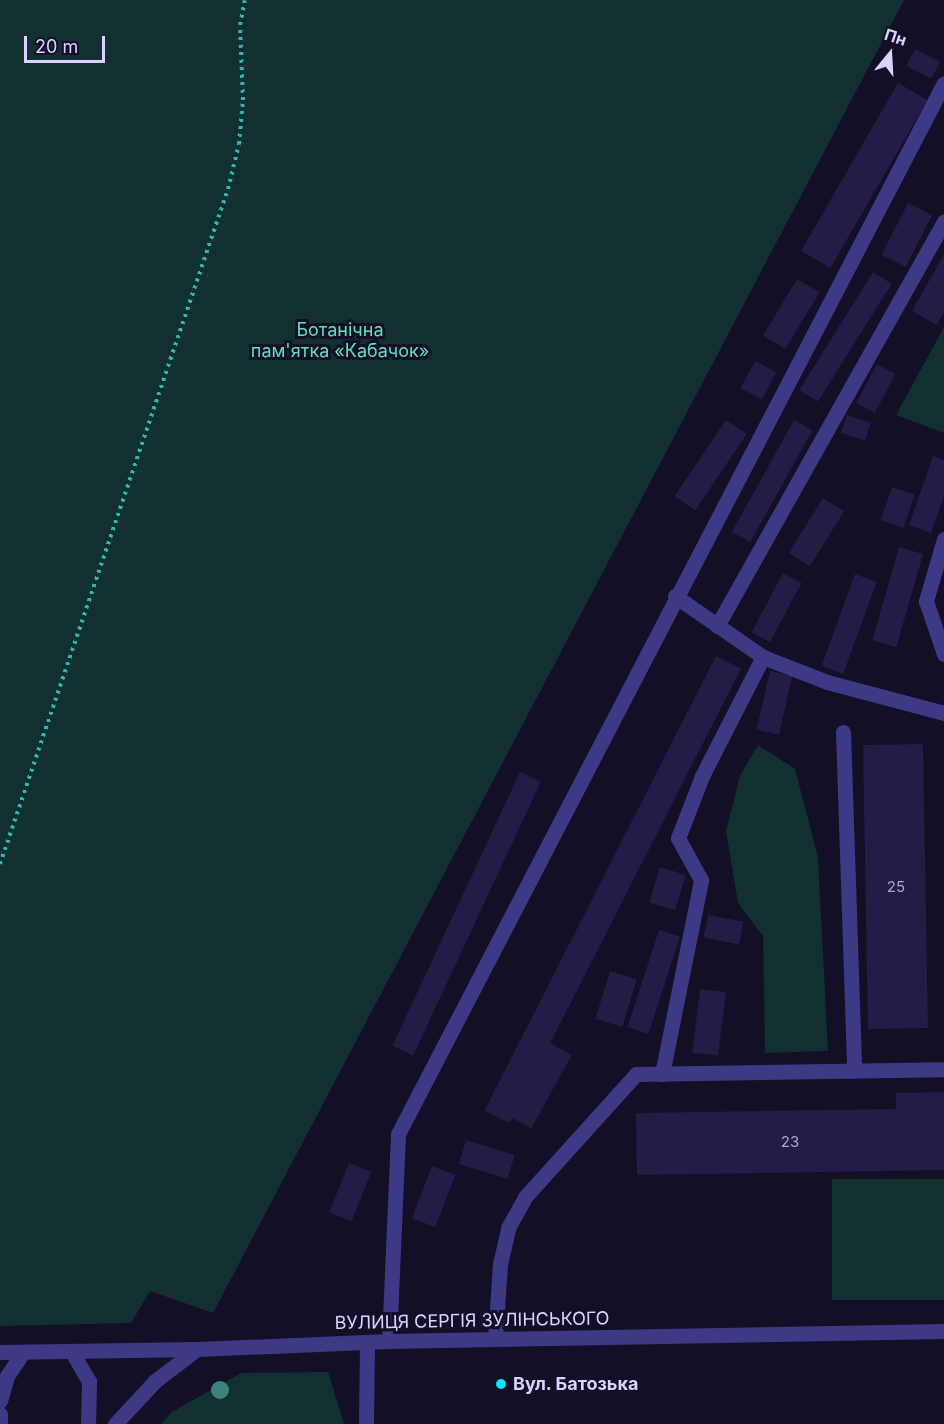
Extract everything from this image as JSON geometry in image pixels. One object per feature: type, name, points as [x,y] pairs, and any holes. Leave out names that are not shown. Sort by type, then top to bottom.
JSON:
[{"type":"street","points":[[389,1341],[398,1134],[675,596],[944,83]]},
{"type":"street","points":[[717,626],[944,222]]},
{"type":"street","points":[[944,539],[926,601],[944,654]]},
{"type":"street","points":[[675,596],[763,657],[827,682],[944,713]]},
{"type":"street","points":[[662,1074],[701,880],[678,838],[702,776],[763,657]]},
{"type":"street","points":[[843,732],[854,1071]]},
{"type":"street","points":[[495,1339],[500,1264],[508,1228],[525,1197],[636,1074],[944,1069]]},
{"type":"street","name":"ВУЛИЦЯ СЕРГІЯ ЗУЛІНСЬКОГО","points":[[0,1352],[197,1350],[389,1341],[944,1331]]},
{"type":"street","points":[[366,1424],[367,1342]]},
{"type":"street","points":[[116,1424],[155,1381],[197,1350]]},
{"type":"street","points":[[0,1401],[7,1376],[23,1352]]},
{"type":"street","points":[[72,1352],[89,1382],[88,1424]]},
{"type":"street","points":[[0,1414],[0,1424]]},
{"type":"path","points":[[0,864],[228,189],[239,144],[243,100],[240,25],[245,0]]},
{"type":"green space","name":"Ботанічна пам'ятка «Кабачок»","points":[[0,0],[904,0],[213,1313],[150,1291],[131,1323],[0,1326]]},
{"type":"green space","points":[[944,327],[944,433],[896,415]]},
{"type":"green space","points":[[758,745],[795,769],[818,857],[828,1051],[765,1053],[763,936],[738,903],[726,831],[740,776]]},
{"type":"green space","points":[[832,1179],[944,1179],[944,1300],[832,1300]]},
{"type":"green space","points":[[328,1372],[344,1424],[161,1424],[172,1412],[241,1373]]},
{"type":"building","points":[[915,49],[940,62],[931,79],[906,66]]},
{"type":"building","points":[[898,83],[927,100],[830,268],[801,251]]},
{"type":"building","points":[[908,203],[932,215],[906,267],[882,255]]},
{"type":"building","points":[[944,254],[944,312],[937,325],[912,311]]},
{"type":"building","points":[[873,272],[892,284],[818,402],[799,390]]},
{"type":"building","points":[[797,279],[819,292],[785,349],[763,336]]},
{"type":"building","points":[[755,361],[776,372],[762,400],[740,388]]},
{"type":"building","points":[[877,364],[896,374],[875,413],[856,403]]},
{"type":"building","points":[[847,415],[871,423],[865,441],[841,433]]},
{"type":"building","points":[[726,420],[747,434],[695,510],[675,496]]},
{"type":"building","points":[[794,420],[812,430],[750,542],[732,532]]},
{"type":"building","points":[[933,456],[944,460],[944,496],[931,533],[909,525]]},
{"type":"building","points":[[892,487],[915,495],[903,528],[881,520]]},
{"type":"building","points":[[823,498],[844,511],[810,566],[789,553]]},
{"type":"building","points":[[899,547],[923,554],[896,647],[872,640]]},
{"type":"building","points":[[783,573],[802,583],[770,642],[752,632]]},
{"type":"building","points":[[855,574],[877,582],[843,674],[821,666]]},
{"type":"building","points":[[716,656],[741,669],[509,1123],[484,1110]]},
{"type":"building","points":[[770,671],[792,676],[779,735],[757,729]]},
{"type":"building","points":[[923,744],[928,1028],[868,1029],[863,745]]},
{"type":"building","points":[[520,772],[541,782],[413,1055],[392,1046]]},
{"type":"building","points":[[660,867],[686,875],[675,910],[649,902]]},
{"type":"building","points":[[708,915],[743,922],[739,944],[704,938]]},
{"type":"building","points":[[659,930],[680,937],[648,1034],[627,1027]]},
{"type":"building","points":[[610,971],[637,979],[622,1027],[595,1019]]},
{"type":"building","points":[[700,989],[726,992],[718,1056],[692,1053]]},
{"type":"building","points":[[550,1043],[572,1055],[531,1129],[509,1116]]},
{"type":"building","points":[[944,1092],[944,1170],[637,1175],[636,1113],[896,1109],[896,1093]]},
{"type":"building","points":[[466,1140],[515,1155],[507,1179],[459,1164]]},
{"type":"building","points":[[349,1163],[371,1172],[351,1221],[329,1212]]},
{"type":"building","points":[[432,1166],[455,1175],[435,1227],[412,1218]]},
{"type":"place","name":"Вул. Батозька","points":[[501,1384]]}]
